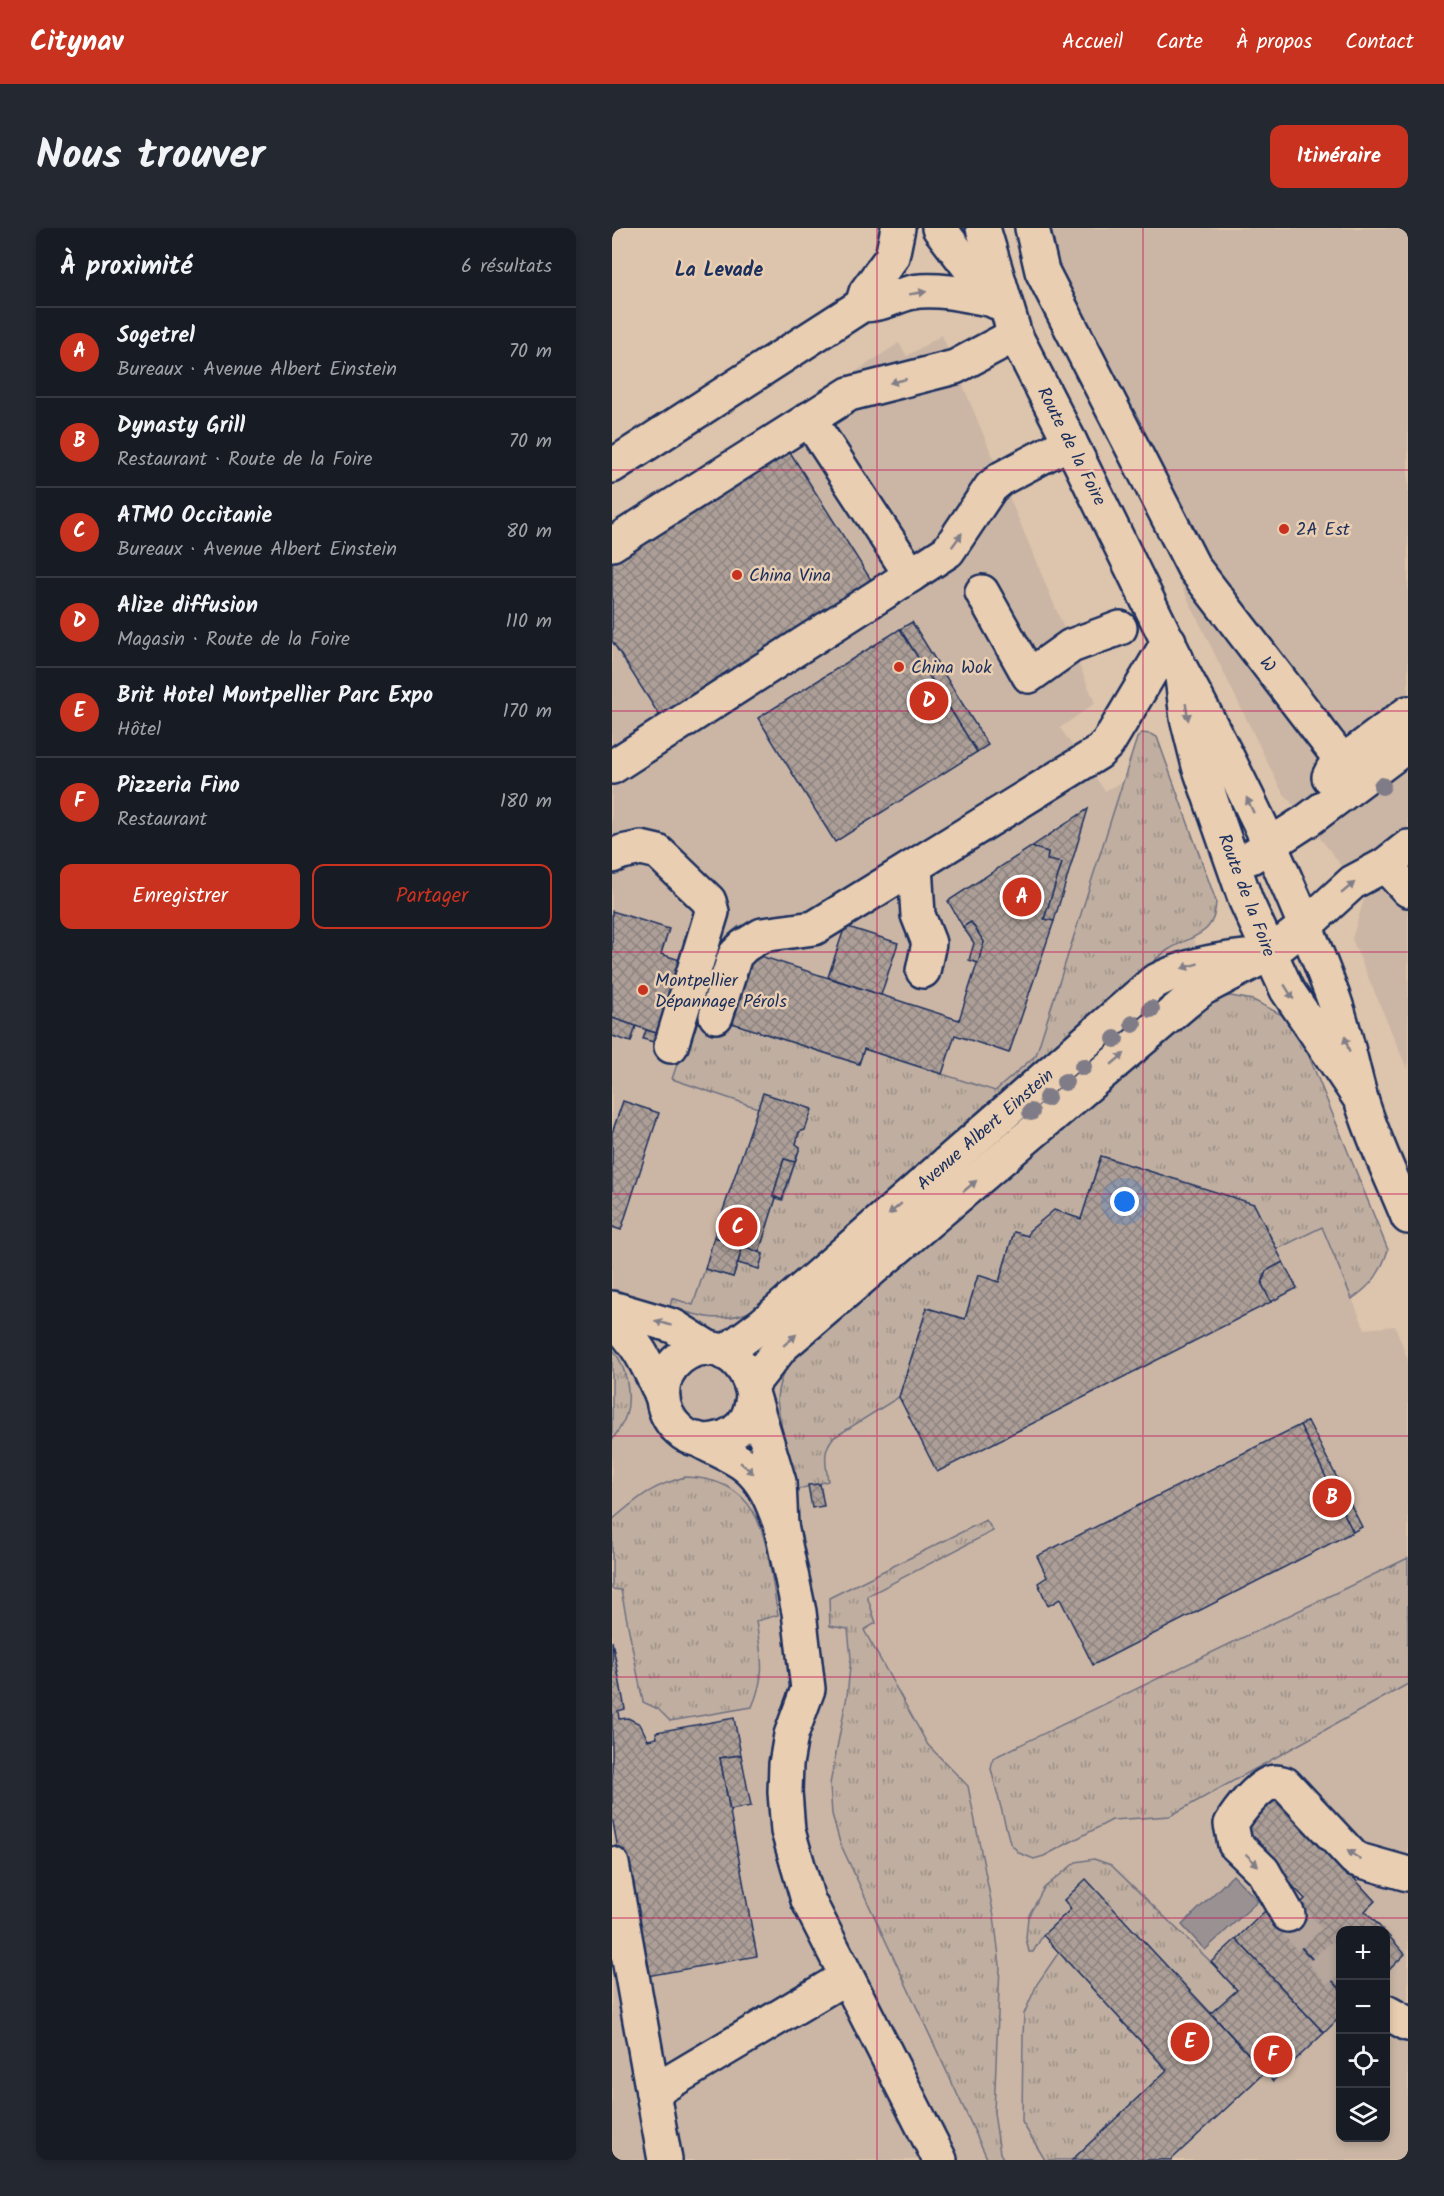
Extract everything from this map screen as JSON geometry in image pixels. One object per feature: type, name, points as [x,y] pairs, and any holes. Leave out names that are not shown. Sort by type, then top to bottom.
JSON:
[{"type":"street","points":[[862,305],[866,292],[892,257],[898,228]]},
{"type":"street","name":"Route de la Foire","points":[[939,228],[1006,319],[1221,743],[1269,845],[1333,995],[1349,1047],[1361,1100],[1408,1217]]},
{"type":"street","name":"Route de la Foire","points":[[983,228],[1006,319]]},
{"type":"street","name":"W","points":[[1032,228],[1042,271],[1194,568],[1342,761]]},
{"type":"street","points":[[612,466],[862,305],[878,305],[918,291],[952,292],[1006,319],[955,367],[849,394],[612,544]]},
{"type":"street","points":[[810,419],[911,575]]},
{"type":"street","points":[[612,767],[948,551],[991,487],[1002,478],[1070,442]]},
{"type":"street","points":[[982,592],[1029,676],[1071,646],[1119,628]]},
{"type":"street","points":[[716,1016],[735,955],[744,946],[762,935],[814,928],[1098,753],[1175,655]]},
{"type":"street","name":"Route de la Foire","points":[[1175,655],[1199,766],[1239,881],[1269,954],[1287,990],[1361,1100]]},
{"type":"street","points":[[1336,798],[1329,785],[1329,775],[1342,761],[1408,713]]},
{"type":"street","points":[[1239,881],[1244,862],[1308,820],[1408,745]]},
{"type":"street","points":[[612,856],[641,848],[658,852],[709,901],[712,912],[671,1046]]},
{"type":"street","points":[[1397,856],[1408,890]]},
{"type":"street","name":"Avenue Albert Einstein","points":[[753,1390],[782,1346],[1186,1001],[1202,989],[1269,954],[1304,927],[1353,882],[1397,856]]},
{"type":"street","points":[[915,866],[918,915],[929,944],[923,971]]},
{"type":"street","name":"Avenue Albert Einstein","points":[[717,1351],[763,1324],[1154,982],[1176,970],[1204,962],[1269,954]]},
{"type":"street","points":[[612,1308],[673,1326],[737,1360],[746,1371],[779,1482],[781,1526],[799,1612],[808,1689],[791,1735],[786,1764],[785,1792],[788,1832],[808,1899],[940,2160]]},
{"type":"street","points":[[612,1320],[638,1348],[662,1396]]},
{"type":"street","points":[[717,1351],[695,1351],[681,1358],[671,1368],[664,1381],[662,1396],[664,1410],[671,1423],[682,1433],[746,1465],[769,1496],[781,1526]]},
{"type":"street","points":[[697,1439],[711,1441],[726,1437],[739,1428],[746,1419],[753,1390]]},
{"type":"street","points":[[1288,1915],[1263,1870],[1235,1844],[1231,1824],[1240,1808],[1268,1784],[1275,1782],[1285,1784],[1355,1859],[1408,1874]]},
{"type":"street","points":[[612,1864],[665,2160]]},
{"type":"street","points":[[653,2092],[846,1977]]},
{"type":"street","points":[[1390,2014],[1408,2024]]},
{"type":"shaded area","name":"2A Est","points":[[1021,228],[1408,228],[1408,1071],[1352,939],[1364,899],[1332,853],[1281,790],[1043,302]]},
{"type":"shaded area","points":[[942,335],[1095,703],[1060,728],[1105,791],[1123,781],[1365,1329],[1395,1326],[1408,1360],[1408,2160],[612,2160],[612,532],[899,343],[907,356]]},
{"type":"shaded area","points":[[1233,1875],[1258,1901],[1205,1950],[1182,1925]]},
{"type":"green space","points":[[1141,733],[1157,737],[1216,901],[1212,922],[1201,933],[1168,950],[1142,971],[1143,979],[750,1312],[719,1318],[691,1314],[670,1307],[672,1298],[693,1305],[705,1269],[733,1277],[738,1263],[759,1269],[763,1254],[759,1252],[776,1198],[783,1200],[800,1147],[796,1144],[799,1132],[805,1130],[812,1110],[758,1108],[672,1079],[712,962],[727,936],[739,926],[751,953],[729,1022],[859,1064],[864,1049],[995,1091],[1036,1055],[1137,738]]},
{"type":"green space","points":[[1231,996],[1253,1000],[1284,1016],[1304,1044],[1388,1250],[1379,1272],[1371,1283],[1352,1299],[1322,1227],[1277,1249],[1254,1204],[1101,1156],[1081,1219],[1054,1210],[1028,1236],[1014,1232],[999,1282],[978,1276],[965,1319],[927,1308],[899,1397],[833,1438],[826,1453],[828,1481],[792,1491],[777,1400],[783,1375],[796,1352],[1210,999]]},
{"type":"green space","points":[[612,1348],[624,1371],[628,1389],[628,1407],[625,1418],[612,1440]]},
{"type":"green space","points":[[685,1477],[713,1481],[733,1490],[748,1504],[758,1522],[765,1543],[778,1615],[756,1621],[762,1664],[760,1684],[752,1707],[670,1721],[658,1709],[643,1702],[621,1590],[612,1589],[612,1520],[646,1494],[663,1484]]},
{"type":"green space","points":[[986,1520],[993,1531],[867,1596],[876,1623],[864,1630],[928,1745],[968,1786],[994,1916],[1000,1965],[994,2113],[1000,2153],[1004,2160],[988,2160],[840,1843],[832,1814],[830,1784],[847,1696],[851,1658],[848,1629],[830,1626],[829,1598]]},
{"type":"green space","points":[[1408,1558],[1408,1684],[1170,1816],[1112,1820],[1034,1859],[1019,1853],[1010,1843],[991,1769],[993,1758]]},
{"type":"green space","points":[[1094,1859],[1111,1865],[1237,1990],[1211,2013],[1086,1880],[1064,1900],[1071,1909],[1043,1935],[1033,1952],[1029,1952],[1026,1938],[1028,1917],[1044,1888],[1076,1862]]},
{"type":"green space","points":[[1059,1952],[1167,2070],[1072,2160],[1045,2160],[1022,2122],[1024,2014],[1037,1984]]},
{"type":"building","points":[[788,449],[873,583],[661,718],[612,641],[612,561]]},
{"type":"building","points":[[912,622],[988,745],[977,752],[900,629]]},
{"type":"building","points":[[900,629],[977,752],[835,842],[758,718]]},
{"type":"building","points":[[1088,809],[1054,921],[1044,919],[1062,863],[1047,860],[1048,852],[1031,847]]},
{"type":"building","points":[[1031,847],[1048,852],[1047,860],[1062,863],[1044,919],[1054,921],[1009,1053],[955,1035],[942,1074],[864,1049],[859,1064],[729,1022],[751,953],[959,1020],[984,942],[971,922],[963,927],[948,901]]},
{"type":"building","name":"Montpellier Dépannage Pérols","points":[[612,911],[669,929],[661,954],[683,961],[659,1034],[612,1018]]},
{"type":"building","points":[[971,922],[984,942],[978,963],[969,960],[974,943],[963,927]]},
{"type":"building","points":[[845,926],[898,943],[881,995],[828,977]]},
{"type":"building","points":[[612,1018],[636,1026],[631,1042],[612,1036]]},
{"type":"building","points":[[646,1030],[659,1034],[657,1043],[643,1039]]},
{"type":"building","points":[[763,1093],[812,1109],[805,1130],[799,1132],[796,1144],[800,1147],[795,1162],[784,1159],[773,1196],[776,1198],[759,1252],[714,1237]]},
{"type":"building","points":[[623,1101],[659,1113],[621,1230],[612,1227],[612,1133]]},
{"type":"building","points":[[1101,1156],[1254,1204],[1283,1262],[1266,1271],[1262,1284],[1271,1302],[937,1472],[899,1397],[927,1308],[965,1319],[978,1275],[999,1282],[1014,1232],[1028,1236],[1029,1231],[1054,1210],[1081,1219]]},
{"type":"building","points":[[784,1159],[795,1162],[782,1200],[773,1196]]},
{"type":"building","points":[[714,1237],[743,1246],[733,1277],[705,1269]]},
{"type":"building","points":[[743,1246],[763,1254],[759,1269],[738,1263]]},
{"type":"building","points":[[1283,1262],[1297,1288],[1271,1302],[1262,1284],[1266,1271]]},
{"type":"building","points":[[1308,1421],[1362,1527],[1353,1532],[1300,1425]]},
{"type":"building","points":[[1300,1425],[1353,1532],[1093,1665],[1060,1599],[1048,1606],[1038,1583],[1047,1577],[1037,1556]]},
{"type":"building","points":[[820,1484],[824,1506],[812,1508],[808,1485]]},
{"type":"building","points":[[612,1641],[625,1709],[618,1711],[619,1719],[628,1718],[640,1724],[648,1740],[657,1738],[656,1732],[734,1718],[741,1755],[720,1758],[757,1956],[642,1977],[612,1817]]},
{"type":"building","points":[[741,1755],[751,1806],[730,1810],[720,1758]]},
{"type":"building","points":[[1277,1795],[1375,1901],[1365,1911],[1379,1926],[1336,1926],[1336,1985],[1279,1923],[1305,1899],[1240,1830]]},
{"type":"building","points":[[1086,1879],[1265,2072],[1171,2160],[1072,2160],[1167,2070],[1043,1935],[1071,1909],[1064,1900]]},
{"type":"building","points":[[1266,1910],[1336,1985],[1336,2021],[1324,2033],[1236,1939]]},
{"type":"building","points":[[1390,1937],[1405,1954],[1390,1969]]},
{"type":"building","points":[[1236,1939],[1324,2033],[1273,2081],[1211,2013],[1237,1990],[1211,1962]]},
{"type":"tunnel","points":[[1288,1915],[1336,1969]]},
{"type":"place","name":"2A Est","points":[[1284,529]]},
{"type":"place","name":"China Vina","points":[[737,575]]},
{"type":"place","name":"China Wok","points":[[899,667]]},
{"type":"place","name":"Alize diffusion","points":[[929,701]]},
{"type":"place","name":"Sogetrel","points":[[1022,897]]},
{"type":"place","name":"Montpellier Dépannage Pérols","points":[[643,990]]},
{"type":"place","name":"ATMO Occitanie","points":[[738,1227]]},
{"type":"place","name":"Dynasty Grill","points":[[1332,1498]]},
{"type":"place","name":"Brit Hotel Montpellier Parc Expo","points":[[1190,2042]]},
{"type":"place","name":"Pizzeria Fino","points":[[1273,2055]]},
{"type":"district","name":"La Levade","points":[[719,269]]}]
